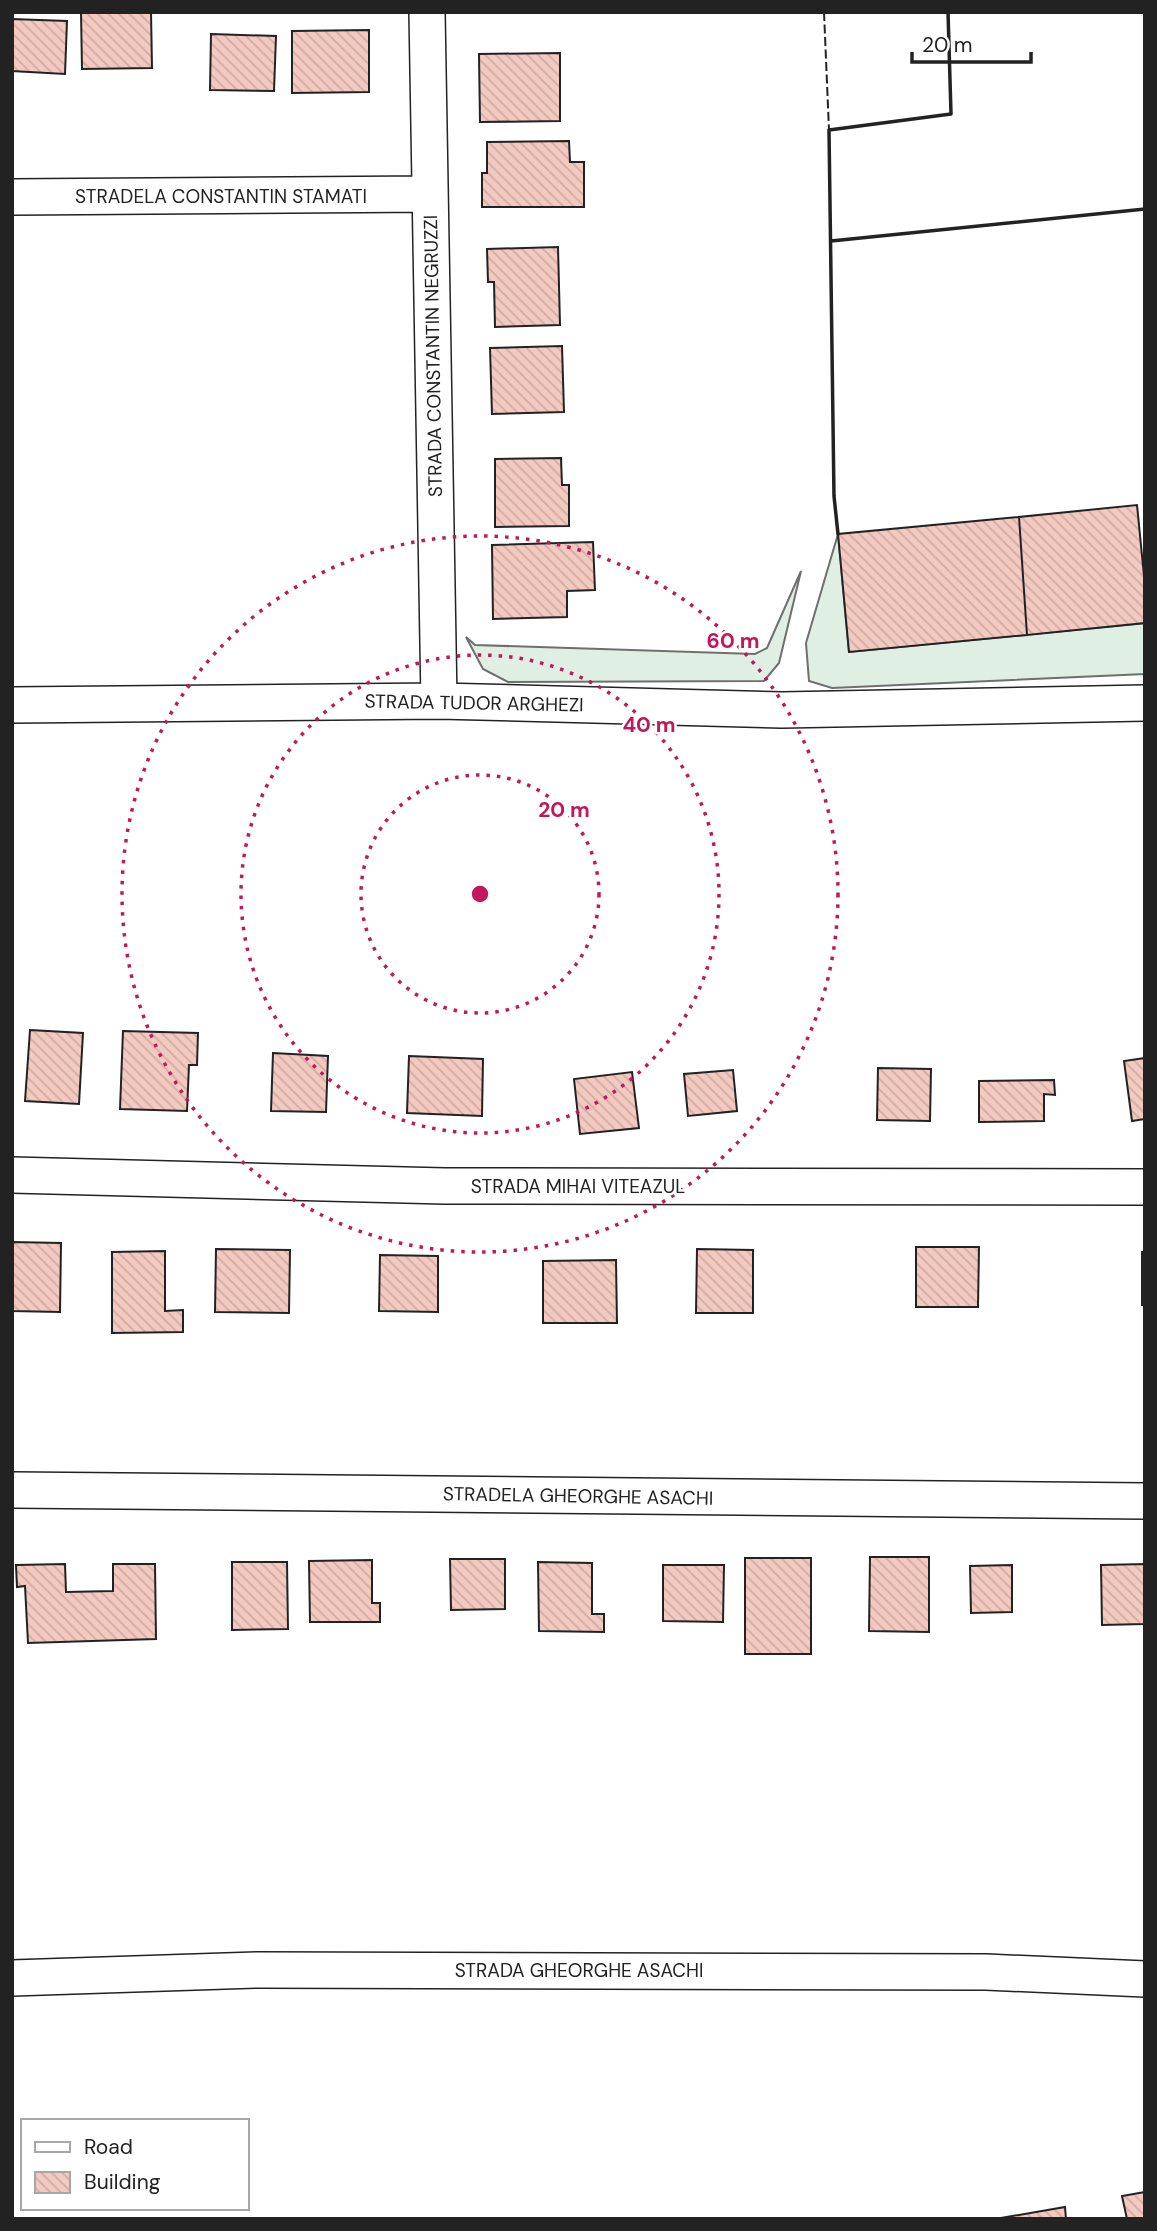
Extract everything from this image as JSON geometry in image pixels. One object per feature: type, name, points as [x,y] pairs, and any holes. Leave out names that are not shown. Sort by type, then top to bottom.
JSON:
[{"type":"street","name":"STRADA CONSTANTIN NEGRUZZI","points":[[427,12],[439,701]]},
{"type":"street","name":"STRADELA CONSTANTIN STAMATI","points":[[12,197],[430,194]]},
{"type":"street","name":"STRADA TUDOR ARGHEZI","points":[[12,705],[439,701],[782,710],[1145,704]]},
{"type":"street","name":"STRADA MIHAI VITEAZUL","points":[[12,1175],[445,1186],[1145,1187]]},
{"type":"street","name":"STRADELA GHEORGHE ASACHI","points":[[12,1490],[1145,1501]]},
{"type":"street","name":"STRADA GHEORGHE ASACHI","points":[[12,1978],[298,1970],[986,1972],[1145,1979]]},
{"type":"green space","points":[[838,534],[849,652],[1145,623],[1145,674],[832,688],[809,681],[806,643]]},
{"type":"green space","points":[[801,571],[779,663],[764,681],[508,682],[483,669],[466,637],[475,645],[755,654],[767,648]]},
{"type":"building","points":[[81,12],[151,12],[152,68],[82,69]]},
{"type":"building","points":[[12,19],[67,21],[65,74],[12,71]]},
{"type":"building","points":[[369,30],[369,92],[292,93],[292,31]]},
{"type":"building","points":[[211,34],[276,36],[274,91],[210,90]]},
{"type":"building","points":[[560,53],[560,121],[480,122],[479,54]]},
{"type":"building","points":[[569,141],[570,162],[584,162],[584,207],[482,207],[482,173],[487,173],[487,142]]},
{"type":"building","points":[[558,247],[560,325],[495,327],[494,282],[488,282],[487,249]]},
{"type":"building","points":[[562,346],[564,412],[492,414],[490,348]]},
{"type":"building","points":[[561,458],[562,485],[569,485],[569,526],[495,527],[495,459]]},
{"type":"building","points":[[1137,505],[1145,586],[1145,623],[1027,635],[1019,517]]},
{"type":"building","points":[[1019,517],[1027,635],[849,652],[838,534]]},
{"type":"building","points":[[593,542],[595,590],[567,591],[567,617],[493,619],[492,545]]},
{"type":"building","points":[[30,1030],[83,1033],[79,1104],[25,1101]]},
{"type":"building","points":[[123,1031],[198,1033],[197,1065],[189,1065],[187,1111],[120,1109]]},
{"type":"building","points":[[273,1053],[328,1056],[326,1112],[271,1111]]},
{"type":"building","points":[[409,1056],[483,1059],[482,1116],[407,1113]]},
{"type":"building","points":[[1145,1058],[1145,1119],[1132,1121],[1124,1061]]},
{"type":"building","points":[[878,1068],[931,1069],[930,1121],[877,1120]]},
{"type":"building","points":[[733,1070],[737,1111],[688,1116],[684,1074]]},
{"type":"building","points":[[632,1072],[639,1128],[580,1134],[574,1079]]},
{"type":"building","points":[[1054,1080],[1055,1095],[1044,1094],[1044,1121],[979,1122],[979,1081]]},
{"type":"building","points":[[12,1242],[61,1243],[60,1312],[12,1311]]},
{"type":"building","points":[[916,1247],[979,1247],[978,1307],[916,1307]]},
{"type":"building","points":[[216,1249],[290,1250],[289,1313],[215,1312]]},
{"type":"building","points":[[697,1249],[753,1250],[753,1313],[696,1313]]},
{"type":"building","points":[[165,1251],[165,1311],[183,1310],[183,1332],[112,1333],[112,1252]]},
{"type":"building","points":[[1142,1252],[1145,1252],[1145,1305],[1142,1305]]},
{"type":"building","points":[[380,1255],[438,1256],[438,1312],[379,1311]]},
{"type":"building","points":[[616,1260],[617,1323],[543,1323],[543,1261]]},
{"type":"building","points":[[870,1557],[929,1557],[929,1632],[869,1631]]},
{"type":"building","points":[[745,1558],[811,1558],[811,1654],[745,1654]]},
{"type":"building","points":[[450,1559],[505,1559],[505,1609],[451,1610]]},
{"type":"building","points":[[372,1560],[372,1603],[380,1603],[380,1622],[310,1622],[309,1561]]},
{"type":"building","points":[[232,1562],[287,1562],[288,1629],[232,1630]]},
{"type":"building","points":[[538,1562],[592,1563],[592,1614],[604,1614],[604,1632],[539,1631]]},
{"type":"building","points":[[65,1564],[66,1592],[113,1591],[113,1564],[155,1564],[156,1639],[28,1643],[25,1586],[17,1587],[16,1565]]},
{"type":"building","points":[[1145,1564],[1145,1624],[1102,1625],[1101,1565]]},
{"type":"building","points":[[663,1565],[724,1565],[723,1622],[663,1621]]},
{"type":"building","points":[[1012,1565],[1012,1612],[971,1613],[970,1566]]},
{"type":"building","points":[[1145,2192],[1145,2219],[1127,2219],[1122,2196]]},
{"type":"building","points":[[1065,2207],[1066,2219],[995,2219]]},
{"type":"fence","points":[[824,12],[829,130]]},
{"type":"wall","points":[[838,534],[834,496],[829,130],[951,114],[948,12]]},
{"type":"wall","points":[[831,241],[1145,209]]}]
